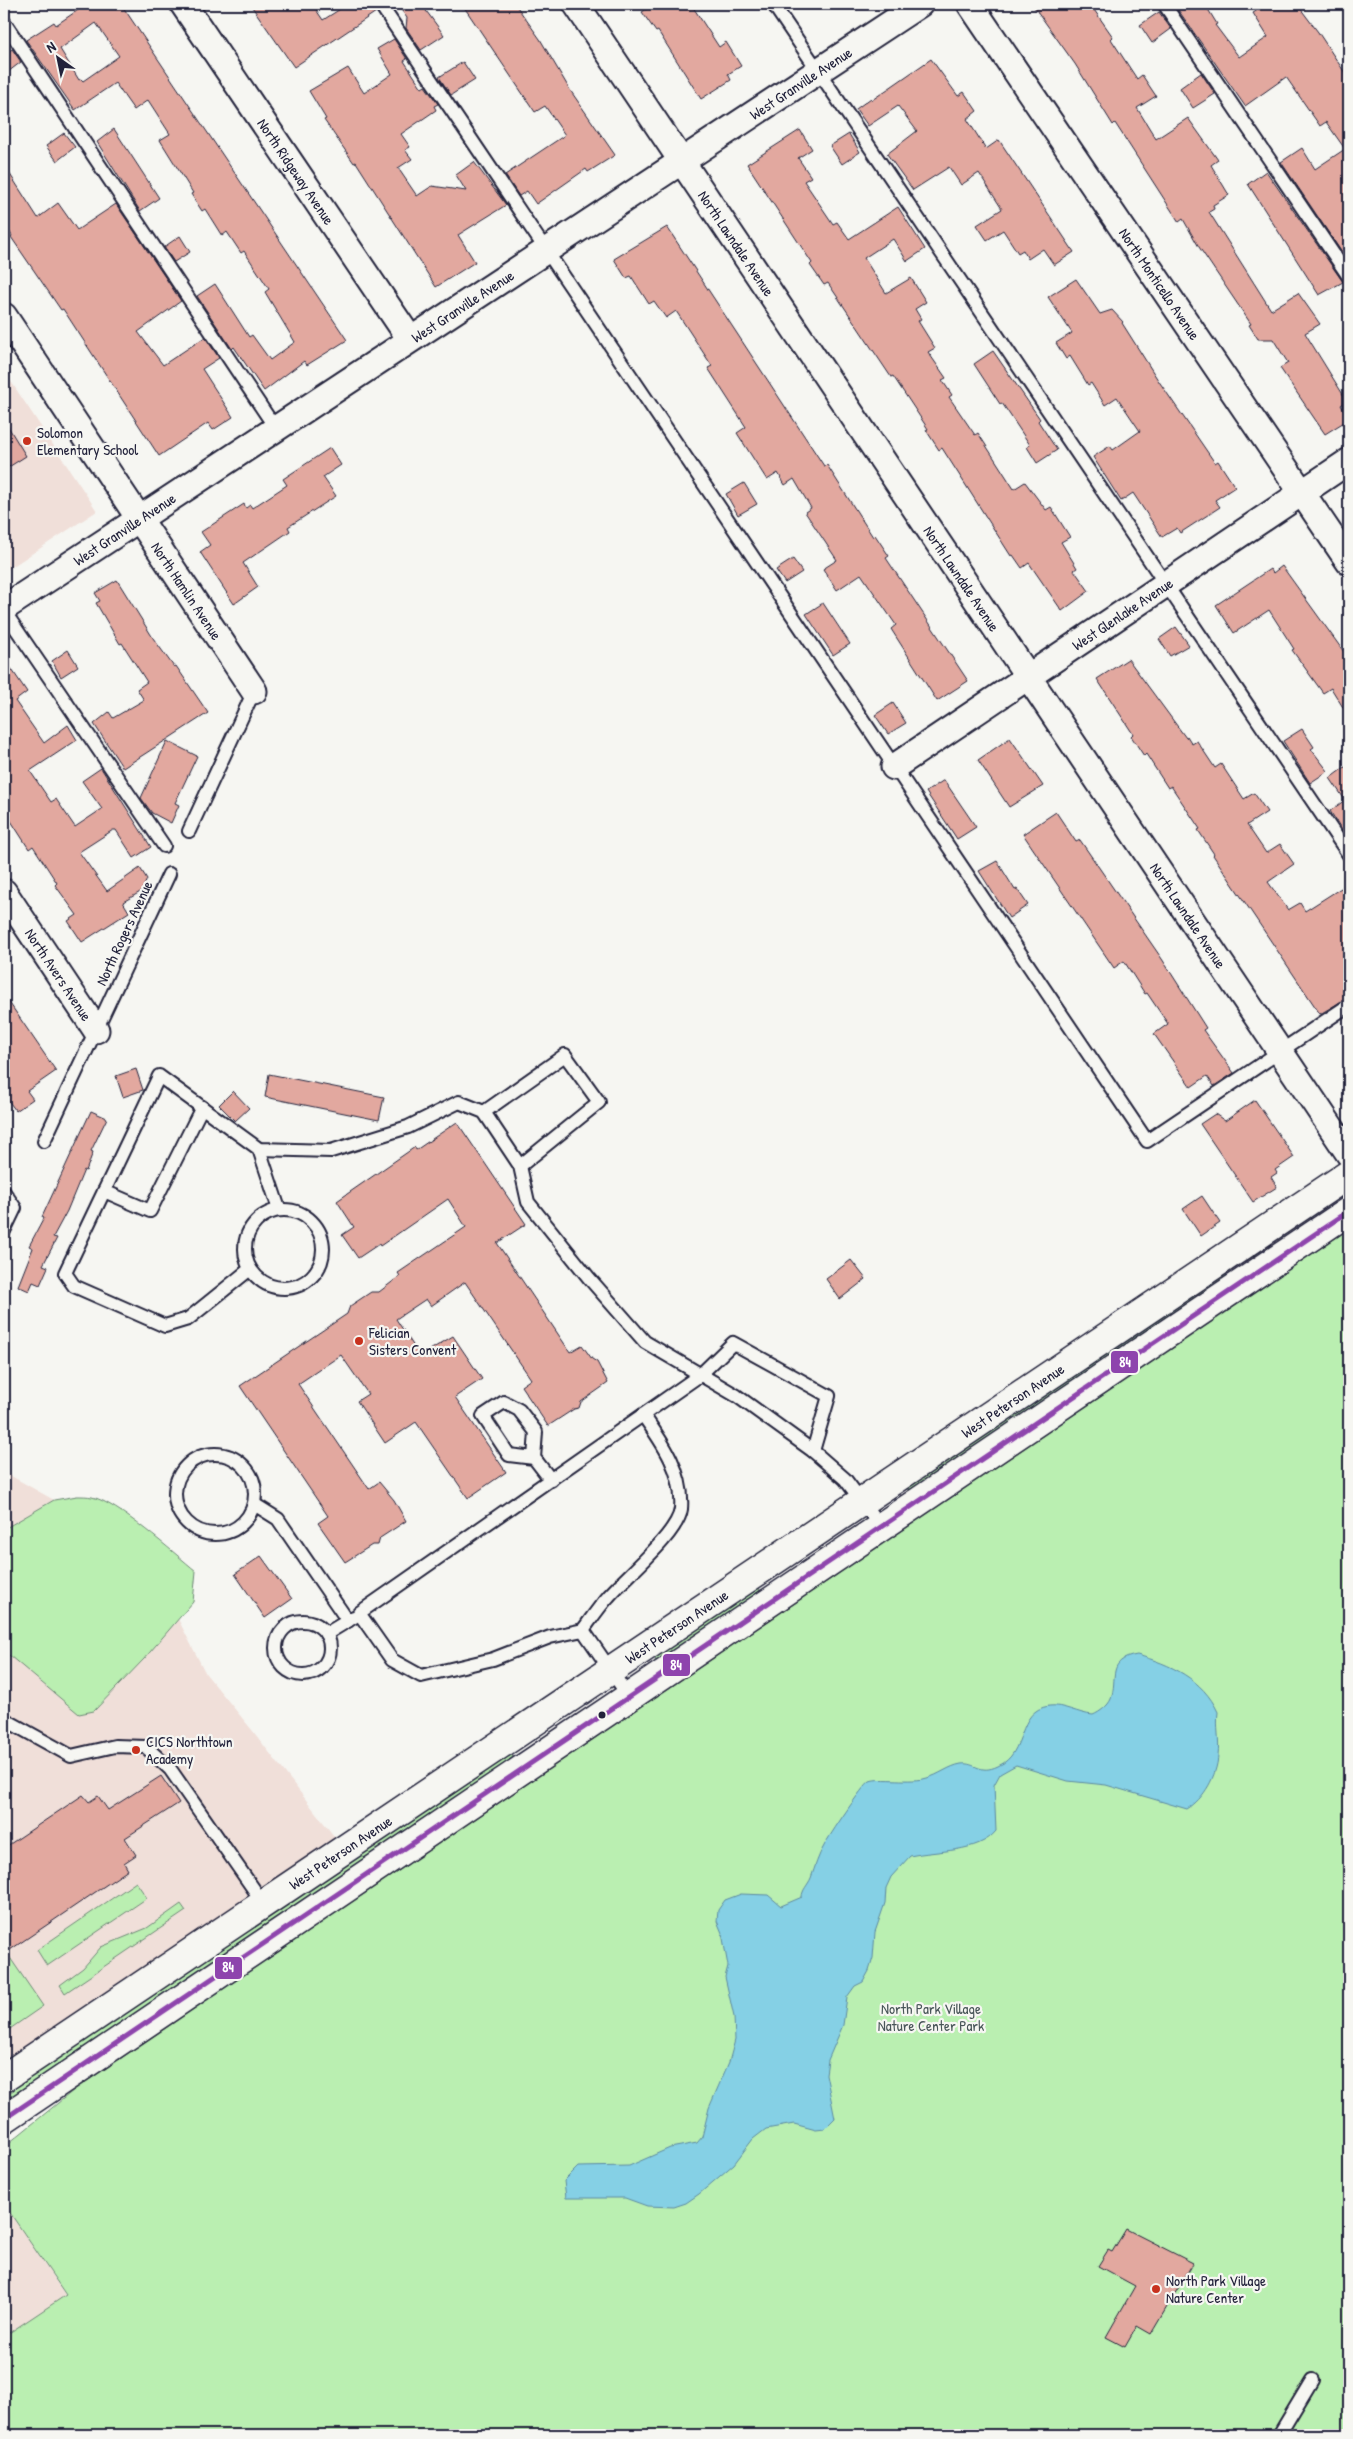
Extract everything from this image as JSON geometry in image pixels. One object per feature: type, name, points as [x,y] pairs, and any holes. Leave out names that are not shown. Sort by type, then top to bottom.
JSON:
[{"type":"main road","name":"West Peterson Avenue","points":[[4,2078],[1349,1174]]},
{"type":"main road","name":"West Peterson Avenue","points":[[4,2119],[1349,1212]]},
{"type":"street","name":"North Ridgeway Avenue","points":[[183,4],[410,339]]},
{"type":"street","name":"North Lawndale Avenue","points":[[576,4],[1349,1154]]},
{"type":"street","name":"West Granville Avenue","points":[[4,609],[410,339],[920,4]]},
{"type":"street","name":"North Monticello Avenue","points":[[970,4],[1349,562]]},
{"type":"street","name":"North Hamlin Avenue","points":[[4,316],[254,691]]},
{"type":"street","name":"West Glenlake Avenue","points":[[894,767],[1349,461]]},
{"type":"street","name":"North Avers Avenue","points":[[4,892],[96,1030]]},
{"type":"lane","points":[[380,4],[1147,1141],[1349,1005]]},
{"type":"lane","points":[[773,4],[1349,855]]},
{"type":"lane","points":[[1164,4],[1349,277]]},
{"type":"lane","points":[[4,22],[276,429]]},
{"type":"lane","points":[[4,609],[164,846]]},
{"type":"lane","points":[[188,831],[254,691]]},
{"type":"lane","name":"North Rogers Avenue","points":[[44,1141],[170,874]]},
{"type":"lane","points":[[484,1112],[565,1055],[599,1102],[520,1166]]},
{"type":"lane","points":[[250,1269],[188,1319],[165,1326],[74,1286],[65,1273],[159,1076],[258,1149],[279,1209]]},
{"type":"lane","points":[[258,1149],[331,1151],[408,1127],[459,1102],[484,1112],[520,1166],[528,1202],[589,1278],[645,1342],[737,1396],[813,1451],[845,1480],[863,1501],[881,1527]]},
{"type":"lane","points":[[104,1191],[150,1211],[202,1108]]},
{"type":"lane","points":[[4,1192],[15,1208],[4,1232]]},
{"type":"lane","points":[[279,1209],[302,1213],[318,1228],[322,1238],[322,1261],[309,1279],[300,1285],[289,1288],[267,1284],[250,1269],[244,1247],[246,1236],[259,1218],[268,1212],[279,1209]]},
{"type":"lane","points":[[326,1634],[348,1621],[643,1415],[700,1374],[733,1343],[829,1396],[813,1451]]},
{"type":"lane","points":[[534,1458],[509,1455],[483,1416],[504,1402],[520,1410],[536,1432],[534,1458],[551,1480]]},
{"type":"lane","points":[[359,1613],[392,1660],[420,1676],[493,1660],[550,1637],[583,1630],[608,1597],[666,1537],[681,1510],[678,1475],[663,1442],[643,1415]]},
{"type":"lane","points":[[208,1455],[231,1457],[248,1472],[255,1493],[254,1504],[242,1524],[222,1533],[210,1534],[190,1525],[182,1517],[175,1495],[177,1484],[181,1474],[198,1458],[208,1455]]},
{"type":"lane","points":[[254,1504],[278,1519],[348,1621]]},
{"type":"lane","points":[[303,1620],[320,1627],[326,1634],[330,1653],[320,1669],[302,1675],[293,1673],[279,1661],[276,1643],[279,1634],[285,1627],[303,1620]]},
{"type":"lane","points":[[583,1630],[628,1697]]},
{"type":"lane","points":[[4,1719],[71,1756],[115,1746],[146,1748],[170,1769],[264,1904]]},
{"type":"lane","points":[[1279,2435],[1312,2380]]},
{"type":"shaded area","name":"Solomon Elementary School","points":[[4,371],[97,511],[4,572]]},
{"type":"shaded area","name":"CICS Northtown Academy","points":[[4,1472],[54,1500],[77,1496],[93,1497],[105,1502],[147,1531],[196,1571],[193,1602],[178,1619],[206,1674],[337,1840],[45,2037],[4,2059]]},
{"type":"shaded area","points":[[4,2204],[66,2296],[4,2337]]},
{"type":"green space","name":"North Park Village Nature Center Park","points":[[1349,1229],[1349,2435],[4,2435],[4,2325],[9,2333],[66,2295],[4,2204],[4,2147],[74,2090]]},
{"type":"green space","points":[[1225,1272],[1227,1276],[1174,1316],[914,1491],[907,1490],[908,1485]]},
{"type":"green space","points":[[77,1496],[92,1497],[116,1508],[196,1571],[193,1602],[144,1659],[94,1711],[79,1714],[4,1651],[4,1529],[54,1500]]},
{"type":"green space","points":[[758,1586],[760,1590],[733,1614],[659,1663],[655,1662],[656,1656]]},
{"type":"green space","points":[[510,1753],[513,1757],[483,1782],[4,2105],[4,2099],[21,2083]]},
{"type":"green space","points":[[136,1882],[147,1898],[47,1966],[37,1950]]},
{"type":"green space","points":[[181,1904],[186,1911],[65,1993],[60,1985],[83,1968],[101,1947],[147,1928]]},
{"type":"green space","points":[[4,1949],[43,2006],[4,2033]]},
{"type":"water","points":[[1137,1655],[1173,1668],[1194,1682],[1212,1700],[1218,1712],[1218,1750],[1215,1771],[1209,1786],[1193,1805],[1187,1809],[1106,1785],[1068,1781],[1016,1765],[1000,1774],[994,1785],[996,1831],[988,1838],[968,1847],[910,1856],[891,1877],[886,1888],[885,1903],[875,1932],[873,1958],[869,1971],[863,1982],[855,1986],[847,1997],[843,2025],[828,2060],[826,2074],[835,2119],[825,2129],[816,2130],[794,2124],[766,2129],[753,2139],[734,2164],[699,2194],[686,2203],[674,2207],[647,2206],[625,2198],[566,2198],[564,2181],[578,2167],[629,2166],[670,2148],[697,2143],[702,2137],[709,2108],[729,2062],[735,2040],[734,2017],[725,1977],[728,1966],[722,1933],[717,1921],[718,1910],[725,1900],[741,1894],[768,1895],[781,1906],[802,1897],[827,1840],[870,1781],[931,1777],[961,1764],[982,1769],[998,1766],[1014,1752],[1026,1724],[1038,1709],[1054,1706],[1093,1715],[1104,1708],[1111,1699],[1117,1666],[1127,1657]]},
{"type":"building","points":[[87,4],[121,4],[347,340],[307,365],[304,361],[264,391],[234,347],[232,349],[197,296],[215,284],[249,337],[252,335],[270,360],[295,342],[265,292],[269,289],[244,251],[241,253],[227,232],[222,236],[205,209],[202,211],[191,194],[193,193],[160,140],[170,134],[148,100],[134,110],[115,83],[75,110],[26,40],[54,22],[56,25]],"holes":[[[96,23],[119,56],[83,81],[79,80],[60,49]]]},
{"type":"building","points":[[250,4],[312,4],[323,20],[348,4],[372,4],[376,12],[294,67]]},
{"type":"building","points":[[397,4],[421,4],[444,35],[421,50],[406,28],[407,18]]},
{"type":"building","points":[[462,4],[515,4],[540,39],[570,90],[615,155],[588,172],[586,169],[536,204],[527,191],[519,196],[505,175],[565,135],[545,106],[535,112]]},
{"type":"building","points":[[654,4],[691,4],[719,47],[726,42],[741,66],[728,74],[731,80],[701,99],[658,31],[656,32],[642,12]]},
{"type":"building","points":[[1032,4],[1090,4],[1113,37],[1111,39],[1137,79],[1142,75],[1156,96],[1137,108],[1156,139],[1188,118],[1218,160],[1211,165],[1229,195],[1213,205],[1214,209],[1209,212],[1271,310],[1298,293],[1320,324],[1305,333],[1347,401],[1341,405],[1349,419],[1325,434],[1280,368],[1288,363],[1273,339],[1258,339],[1249,325],[1251,324],[1199,247],[1183,219],[1179,222],[1115,123],[1113,125],[1075,64]]},
{"type":"building","points":[[1174,4],[1208,4],[1206,6],[1217,24],[1215,25],[1239,57],[1268,37],[1253,13],[1268,4],[1297,4],[1318,32],[1349,79],[1349,263],[1281,162],[1302,148],[1315,169],[1345,149],[1326,122],[1320,126],[1286,77],[1245,106]]},
{"type":"building","points":[[1159,12],[1171,29],[1152,43],[1140,25]]},
{"type":"building","points":[[394,39],[407,59],[404,61],[422,88],[425,86],[438,104],[434,106],[436,110],[401,134],[410,147],[405,150],[412,159],[398,168],[417,196],[432,186],[466,191],[456,175],[474,162],[506,205],[458,235],[475,262],[436,287],[356,162],[354,163],[324,120],[326,119],[309,91],[348,68],[364,93],[392,74],[377,49]]},
{"type":"building","points":[[12,49],[21,62],[4,75],[4,55]]},
{"type":"building","points":[[931,59],[958,96],[964,92],[977,111],[967,119],[986,149],[999,140],[1074,252],[1054,265],[1043,249],[1028,259],[1023,250],[1018,253],[1003,230],[987,240],[977,225],[1002,209],[979,173],[961,185],[949,167],[913,190],[887,154],[917,131],[898,106],[868,126],[856,109]]},
{"type":"building","points":[[463,62],[475,80],[451,95],[439,77]]},
{"type":"building","points":[[1201,73],[1215,94],[1193,108],[1180,88]]},
{"type":"building","points":[[114,129],[159,198],[140,211],[97,142]]},
{"type":"building","points":[[800,130],[812,149],[798,158],[811,177],[804,181],[833,224],[837,222],[849,239],[898,207],[925,249],[907,261],[893,239],[864,258],[886,293],[911,278],[926,302],[915,309],[921,319],[918,321],[935,348],[928,352],[946,378],[942,380],[952,395],[949,397],[975,435],[978,433],[1014,489],[1025,482],[1046,510],[1051,507],[1070,537],[1061,542],[1077,568],[1074,570],[1089,591],[1062,611],[1029,563],[1022,568],[1013,555],[1011,556],[942,448],[939,450],[926,430],[928,429],[893,376],[891,377],[828,283],[824,285],[810,265],[812,263],[747,164]]},
{"type":"building","points":[[64,133],[75,147],[57,161],[46,146]]},
{"type":"building","points":[[849,134],[860,152],[842,164],[830,146]]},
{"type":"building","points":[[4,165],[38,218],[58,203],[77,230],[116,204],[181,301],[138,332],[163,365],[205,337],[219,358],[202,369],[233,417],[213,430],[208,423],[159,456],[63,309],[61,310],[11,237],[4,222]]},
{"type":"building","points":[[1266,171],[1343,282],[1319,295],[1248,184]]},
{"type":"building","points":[[667,227],[824,466],[827,465],[873,537],[875,535],[889,556],[886,558],[968,681],[937,701],[891,629],[896,625],[861,574],[837,590],[823,569],[837,560],[805,512],[811,508],[794,479],[785,485],[778,473],[767,480],[737,433],[746,427],[708,368],[712,366],[676,311],[666,318],[654,301],[649,304],[631,276],[626,278],[614,259]]},
{"type":"building","points":[[180,236],[190,252],[174,262],[164,247]]},
{"type":"building","points":[[1076,279],[1100,314],[1112,310],[1123,322],[1158,380],[1215,463],[1218,461],[1235,487],[1215,500],[1220,507],[1180,533],[1177,528],[1162,537],[1133,493],[1121,501],[1093,457],[1110,446],[1113,450],[1140,431],[1117,397],[1105,405],[1091,383],[1088,385],[1070,356],[1066,359],[1056,343],[1072,333],[1048,297]]},
{"type":"building","points":[[993,351],[1040,419],[1038,421],[1057,450],[1037,463],[1027,447],[1030,445],[974,364]]},
{"type":"building","points":[[4,420],[26,456],[4,470]]},
{"type":"building","points":[[330,448],[341,465],[323,477],[336,496],[288,527],[290,531],[243,563],[258,587],[234,604],[200,552],[210,545],[201,532],[244,504],[246,508],[250,505],[252,508],[287,485],[283,479]]},
{"type":"building","points":[[744,483],[757,504],[738,515],[726,494]]},
{"type":"building","points":[[793,559],[802,572],[785,583],[776,570]]},
{"type":"building","points":[[1282,566],[1349,659],[1349,717],[1331,688],[1323,693],[1292,650],[1294,649],[1269,610],[1234,633],[1216,605],[1270,569],[1273,573]]},
{"type":"building","points":[[117,580],[153,638],[174,667],[176,666],[208,713],[123,768],[94,724],[109,712],[113,718],[144,700],[137,689],[147,682],[122,643],[120,644],[96,603],[100,601],[95,593]]},
{"type":"building","points":[[823,603],[850,644],[833,655],[806,614]]},
{"type":"building","points":[[1176,627],[1189,645],[1170,656],[1159,639]]},
{"type":"building","points":[[68,650],[78,666],[61,677],[52,661]]},
{"type":"building","points":[[4,658],[27,692],[15,701],[44,743],[68,725],[77,740],[30,771],[51,802],[56,799],[75,827],[102,809],[82,781],[101,768],[151,847],[134,858],[116,830],[113,830],[79,852],[107,891],[140,868],[147,879],[142,891],[123,902],[129,912],[82,942],[68,921],[77,915],[55,885],[57,883],[33,846],[29,849],[4,810]]},
{"type":"building","points":[[1128,659],[1186,738],[1187,736],[1192,744],[1197,741],[1215,768],[1221,764],[1244,799],[1254,793],[1267,812],[1247,825],[1266,853],[1280,844],[1294,864],[1268,882],[1288,910],[1300,903],[1305,911],[1349,883],[1349,997],[1320,1014],[1213,855],[1198,830],[1200,829],[1171,786],[1168,788],[1146,754],[1144,756],[1131,736],[1133,734],[1097,679]]},
{"type":"building","points":[[893,703],[906,723],[888,734],[875,715]]},
{"type":"building","points":[[1302,729],[1314,747],[1311,749],[1328,771],[1310,783],[1283,741]]},
{"type":"building","points":[[1010,738],[1043,786],[1009,807],[978,760]]},
{"type":"building","points":[[167,741],[197,756],[175,803],[179,805],[171,823],[152,813],[141,798]]},
{"type":"building","points":[[1349,764],[1349,841],[1330,811],[1345,800],[1330,778]]},
{"type":"building","points":[[944,780],[976,827],[957,839],[926,792]]},
{"type":"building","points":[[1056,812],[1076,842],[1080,840],[1162,959],[1206,1028],[1203,1030],[1234,1073],[1214,1086],[1207,1076],[1191,1087],[1154,1034],[1168,1024],[1147,993],[1145,994],[1124,961],[1114,968],[1023,834]]},
{"type":"building","points":[[997,861],[1015,890],[1017,889],[1028,905],[1009,918],[979,871]]},
{"type":"building","points":[[4,995],[56,1071],[27,1091],[33,1099],[16,1111],[4,1095]]},
{"type":"building","points":[[136,1069],[143,1090],[123,1097],[116,1076]]},
{"type":"building","points":[[269,1074],[384,1097],[379,1120],[265,1097]]},
{"type":"building","points":[[233,1091],[249,1108],[235,1121],[219,1105]]},
{"type":"building","points":[[1255,1100],[1294,1157],[1275,1170],[1277,1173],[1271,1177],[1277,1187],[1253,1202],[1200,1124],[1215,1114],[1225,1121]]},
{"type":"building","points":[[91,1111],[107,1118],[91,1151],[93,1152],[86,1171],[84,1170],[67,1211],[53,1237],[57,1238],[43,1265],[48,1267],[40,1285],[33,1282],[29,1291],[18,1286],[33,1248],[29,1246],[44,1218],[42,1217]]},
{"type":"building","name":"Felician Sisters Convent","points":[[457,1122],[526,1224],[497,1243],[570,1352],[582,1345],[592,1359],[597,1362],[608,1383],[581,1402],[579,1408],[574,1409],[548,1426],[521,1386],[531,1379],[465,1282],[431,1306],[426,1299],[396,1319],[420,1356],[453,1336],[482,1379],[455,1397],[506,1472],[468,1498],[416,1422],[385,1443],[357,1401],[368,1394],[341,1355],[298,1384],[369,1489],[379,1482],[394,1500],[406,1521],[380,1538],[378,1545],[372,1545],[345,1562],[318,1523],[328,1516],[240,1386],[347,1314],[350,1306],[371,1292],[379,1292],[400,1276],[398,1273],[466,1227],[448,1199],[380,1246],[379,1244],[358,1258],[342,1235],[354,1227],[337,1201],[415,1147],[416,1150]]},
{"type":"building","points":[[1202,1196],[1220,1223],[1201,1236],[1183,1209]]},
{"type":"building","points":[[851,1260],[866,1279],[840,1299],[826,1279]]},
{"type":"building","points":[[261,1556],[292,1599],[265,1618],[235,1574]]},
{"type":"building","points":[[161,1776],[179,1803],[125,1838],[136,1855],[124,1863],[128,1870],[4,1954],[4,1848],[83,1795],[89,1802],[98,1796],[108,1810]]},
{"type":"building","name":"North Park Village Nature Center","points":[[1126,2229],[1193,2263],[1151,2334],[1137,2326],[1125,2347],[1106,2337],[1135,2286],[1098,2266],[1108,2250],[1112,2252]]},
{"type":"transit line","name":"84","points":[[4,2119],[1349,1211]]},
{"type":"place","name":"Solomon Elementary School","points":[[27,441]]},
{"type":"place","name":"Felician Sisters Convent","points":[[359,1341]]},
{"type":"place","name":"CICS Northtown Academy","points":[[136,1750]]},
{"type":"place","name":"North Park Village Nature Center","points":[[1156,2289]]}]
